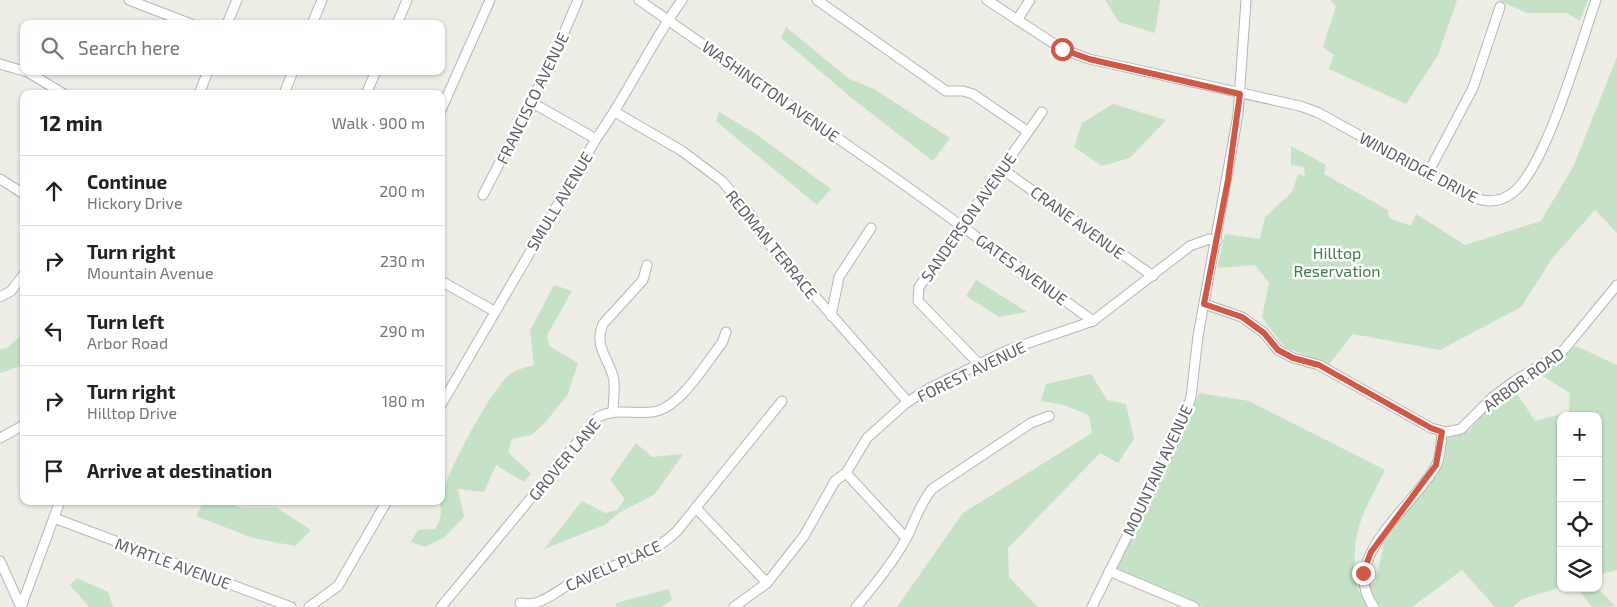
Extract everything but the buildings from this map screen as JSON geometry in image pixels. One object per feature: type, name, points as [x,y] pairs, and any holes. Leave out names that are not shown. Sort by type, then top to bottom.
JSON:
[{"type":"street","points":[[129,0],[181,20]]},
{"type":"street","points":[[229,20],[237,0]]},
{"type":"street","points":[[314,20],[322,0]]},
{"type":"street","points":[[399,20],[407,0]]},
{"type":"street","points":[[445,101],[490,0]]},
{"type":"street","name":"FRANCISCO AVENUE","points":[[483,195],[551,64],[578,0]]},
{"type":"street","name":"WASHINGTON AVENUE","points":[[639,0],[902,183]]},
{"type":"street","name":"SMULL AVENUE","points":[[445,398],[596,139],[615,112],[668,19],[682,0]]},
{"type":"street","points":[[816,0],[946,91],[963,91],[973,94],[1027,131]]},
{"type":"street","name":"WINDRIDGE DRIVE","points":[[987,0],[1062,49],[1089,59],[1290,104],[1317,112],[1475,199],[1483,201],[1504,198],[1517,189],[1546,144],[1596,0]]},
{"type":"street","points":[[1017,20],[1030,0]]},
{"type":"street","name":"MOUNTAIN AVENUE","points":[[1092,607],[1184,419],[1193,386],[1198,336],[1217,241],[1240,94],[1246,0]]},
{"type":"street","points":[[1428,173],[1473,88],[1500,7]]},
{"type":"street","points":[[0,64],[20,70]]},
{"type":"street","points":[[32,75],[57,90]]},
{"type":"street","points":[[201,90],[206,75]]},
{"type":"street","points":[[286,90],[291,75]]},
{"type":"street","points":[[368,90],[374,75]]},
{"type":"street","points":[[531,102],[596,139]]},
{"type":"street","name":"REDMAN TERRACE","points":[[615,112],[682,150],[722,182],[750,213],[770,244],[908,402]]},
{"type":"street","name":"SANDERSON AVENUE","points":[[980,365],[918,301],[918,287],[960,225],[1042,112]]},
{"type":"street","name":"CRANE AVENUE","points":[[1002,169],[1153,276]]},
{"type":"street","points":[[0,179],[20,192]]},
{"type":"street","name":"GATES AVENUE","points":[[902,183],[1093,321]]},
{"type":"street","points":[[831,316],[839,277],[871,228]]},
{"type":"street","name":"FOREST AVENUE","points":[[734,607],[767,583],[804,536],[835,481],[846,473],[866,438],[908,402],[928,389],[1008,350],[1093,321],[1190,246],[1209,239],[1217,241]]},
{"type":"street","points":[[613,412],[613,376],[600,349],[600,331],[603,324],[643,280],[647,265]]},
{"type":"street","points":[[0,297],[11,291],[20,279]]},
{"type":"street","points":[[445,283],[494,311]]},
{"type":"street","name":"ARBOR ROAD","points":[[1442,432],[1456,431],[1465,426],[1493,397],[1513,382],[1562,352],[1617,285]]},
{"type":"street","points":[[1204,304],[1242,317],[1264,333],[1278,350],[1293,358],[1319,365],[1431,428],[1442,432],[1436,465],[1366,562],[1363,584],[1367,596],[1374,607]]},
{"type":"street","name":"GROVER LANE","points":[[441,607],[598,417],[613,412],[651,412],[662,410],[675,404],[722,342],[726,332]]},
{"type":"street","name":"CAVELL PLACE","points":[[520,603],[532,604],[546,600],[580,579],[654,550],[672,536],[782,401]]},
{"type":"street","points":[[856,607],[870,591],[906,538],[920,503],[932,489],[1031,423],[1049,416]]},
{"type":"street","points":[[0,438],[20,427]]},
{"type":"street","points":[[846,473],[906,538]]},
{"type":"street","points":[[21,607],[59,505]]},
{"type":"street","points":[[309,607],[338,586],[381,505]]},
{"type":"street","points":[[696,508],[767,583]]},
{"type":"street","name":"MYRTLE AVENUE","points":[[54,518],[291,607]]},
{"type":"street","points":[[0,561],[21,607]]},
{"type":"street","points":[[1109,572],[1194,607]]},
{"type":"green space","points":[[1105,0],[1160,0],[1155,33],[1119,22]]},
{"type":"green space","points":[[1330,0],[1457,0],[1438,55],[1406,104],[1329,69],[1334,55],[1323,47],[1336,6]]},
{"type":"green space","points":[[1498,0],[1588,0],[1580,21],[1567,13],[1527,13]]},
{"type":"green space","points":[[786,27],[849,79],[874,89],[950,138],[933,161],[853,99],[781,38]]},
{"type":"green space","name":"Hilltop Reservation","points":[[1617,57],[1617,233],[1595,210],[1553,257],[1521,307],[1440,350],[1353,334],[1329,364],[1284,347],[1262,317],[1269,283],[1255,265],[1217,268],[1225,234],[1260,239],[1265,217],[1292,192],[1298,174],[1305,177],[1304,167],[1291,165],[1291,146],[1326,165],[1324,174],[1388,210],[1389,218],[1411,226],[1416,214],[1465,245],[1541,221],[1574,165]]},
{"type":"green space","points":[[1113,104],[1166,120],[1130,158],[1102,166],[1074,147],[1082,123]]},
{"type":"green space","points":[[719,112],[756,134],[831,189],[817,205],[716,121]]},
{"type":"green space","points":[[976,280],[1027,312],[999,317],[966,296]]},
{"type":"green space","points":[[554,285],[572,291],[547,335],[549,346],[578,363],[568,394],[544,424],[531,435],[512,439],[508,452],[531,474],[524,482],[496,465],[484,492],[458,489],[464,517],[445,537],[425,547],[411,542],[418,530],[435,529],[440,519],[440,505],[445,505],[445,486],[447,481],[473,428],[494,393],[512,373],[534,365],[530,331]]},
{"type":"green space","points":[[20,336],[20,366],[0,373],[0,349],[7,348]]},
{"type":"green space","points":[[1576,346],[1617,365],[1617,570],[1602,574],[1602,412],[1569,412],[1570,393],[1541,375]]},
{"type":"green space","points":[[1091,374],[1107,400],[1126,404],[1134,439],[1118,463],[1100,453],[1008,548],[1009,577],[1038,607],[897,607],[963,513],[1092,433],[1089,415],[1064,405],[1041,401],[1046,384]]},
{"type":"green space","points":[[1514,389],[1535,421],[1557,415],[1557,588],[1522,599],[1512,607],[1495,607],[1462,570],[1412,607],[1202,607],[1117,569],[1180,440],[1199,393],[1249,401],[1385,470],[1358,529],[1355,579],[1361,594],[1376,582],[1384,542],[1438,471],[1447,438],[1470,430],[1490,405]]},
{"type":"green space","points":[[636,443],[652,457],[683,454],[655,494],[619,513],[604,525],[544,549],[582,501],[605,513],[617,510],[625,499],[610,480]]},
{"type":"green space","points":[[202,505],[277,508],[311,530],[295,546],[253,538],[196,516]]},
{"type":"green space","points":[[77,578],[108,592],[113,607],[89,607],[70,585]]},
{"type":"green space","points":[[669,589],[672,600],[662,607],[616,607],[616,603]]},
{"type":"green space","points":[[1580,592],[1601,592],[1615,606],[1592,607]]},
{"type":"route","points":[[1062,49],[1089,59],[1240,94],[1228,180],[1204,304],[1242,317],[1264,333],[1278,350],[1293,358],[1319,365],[1431,428],[1442,432],[1439,458],[1434,469],[1371,552],[1363,573]]}]
